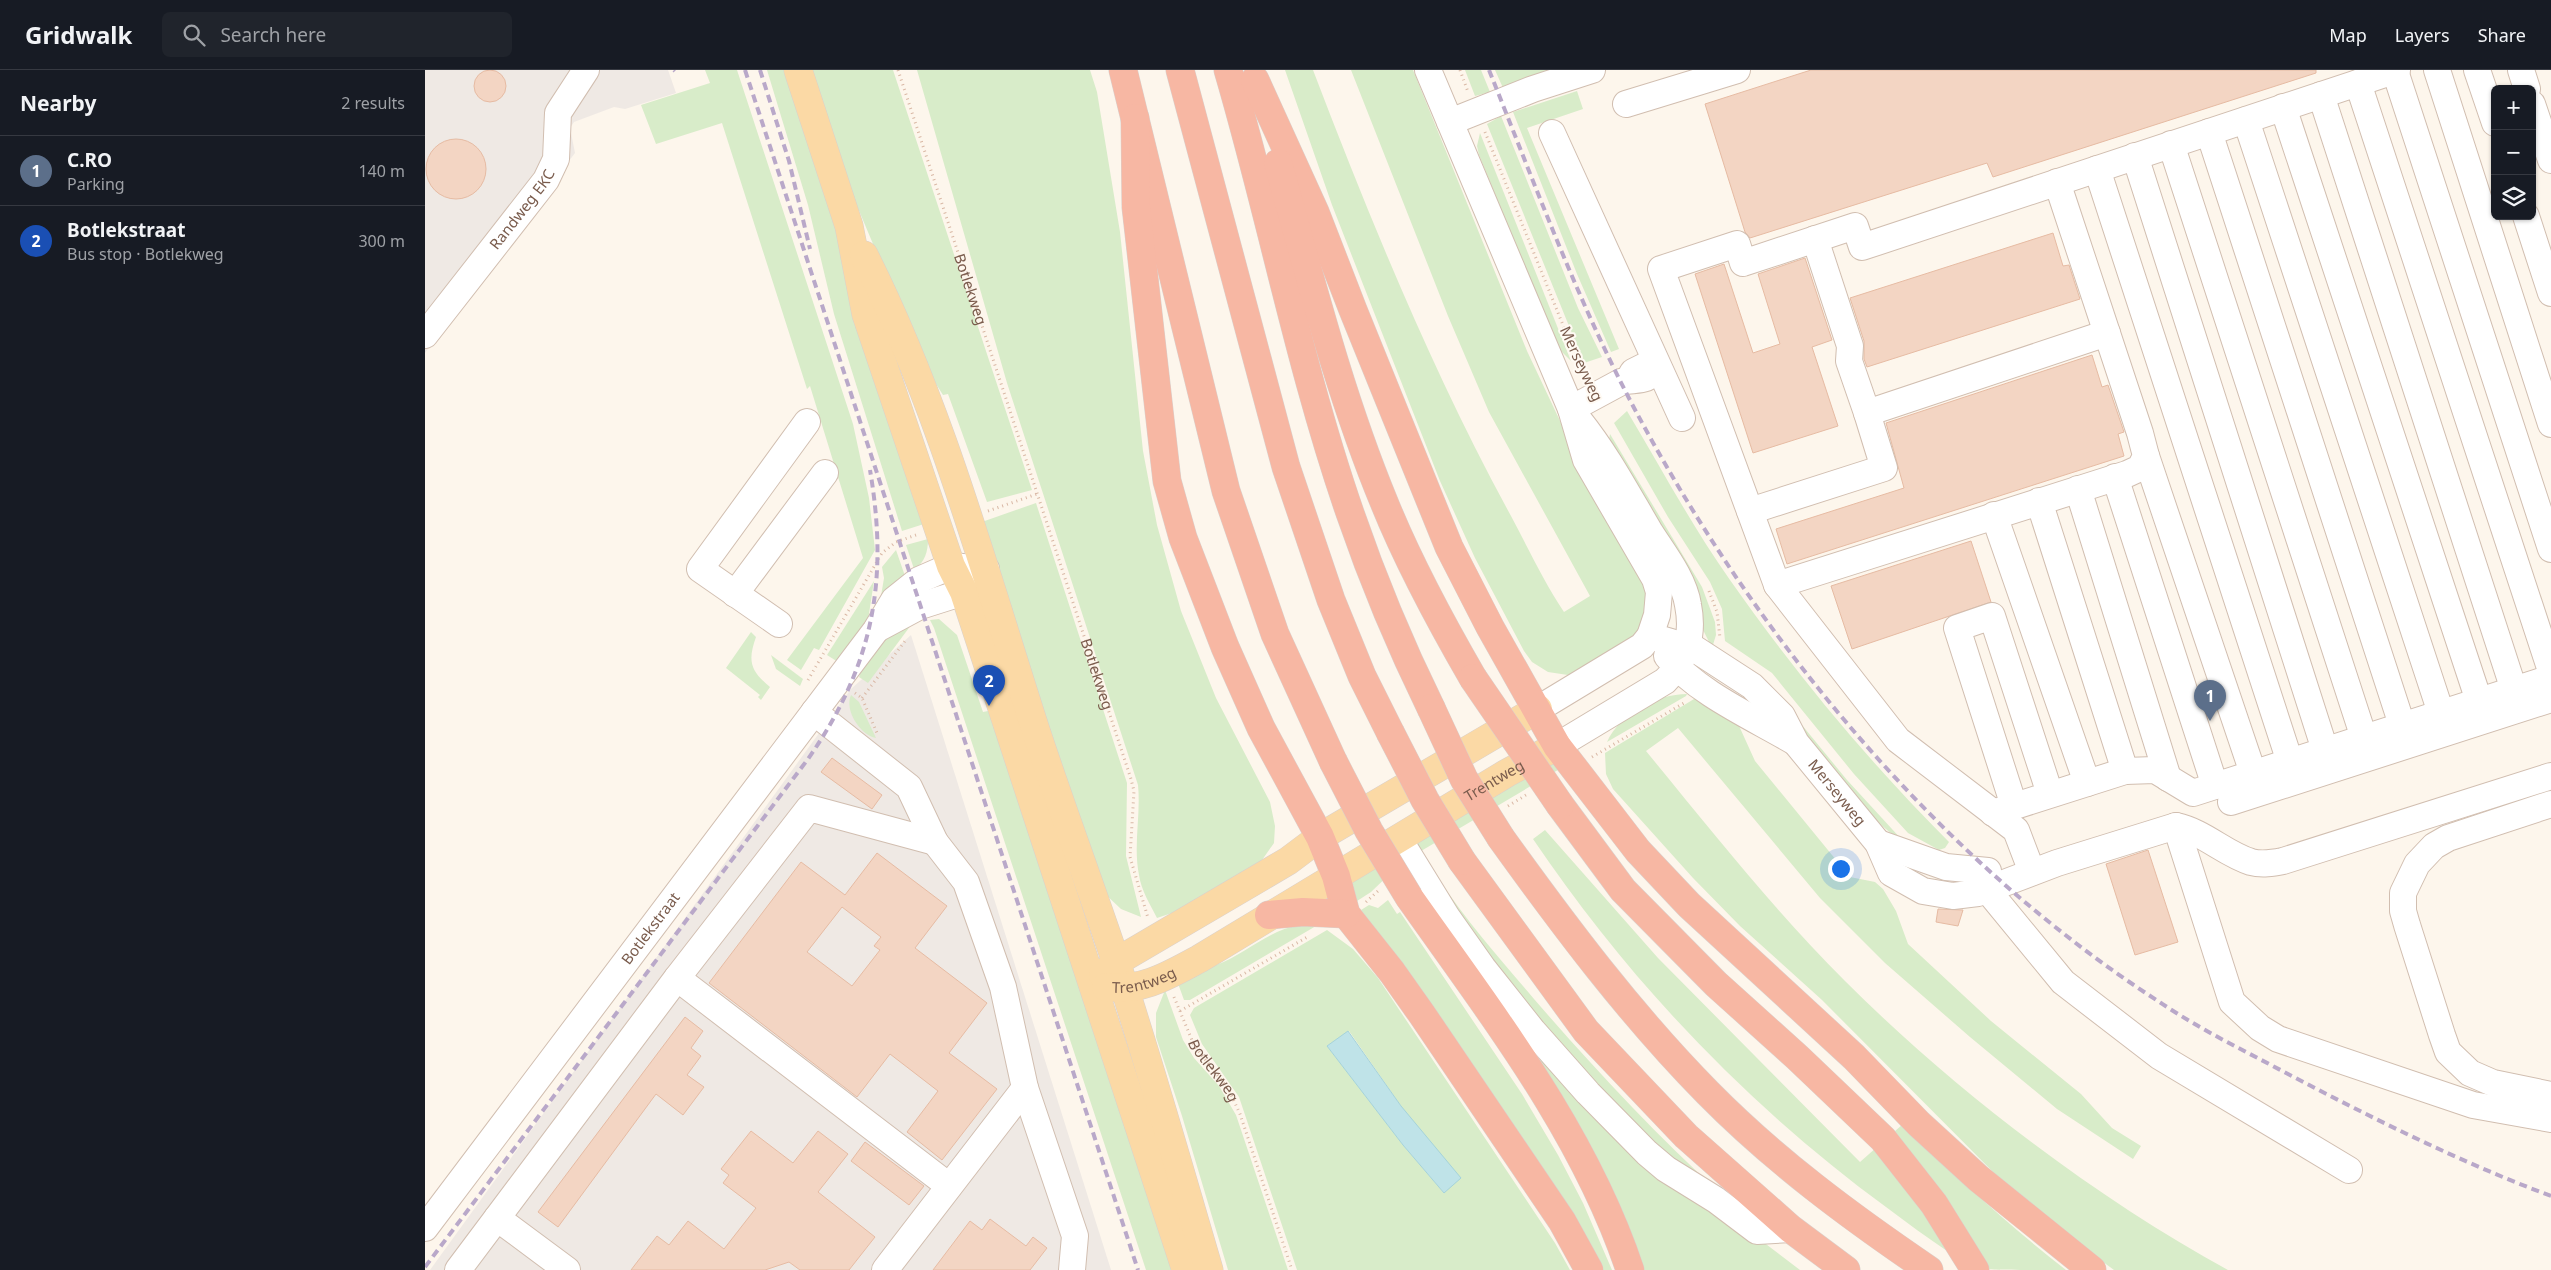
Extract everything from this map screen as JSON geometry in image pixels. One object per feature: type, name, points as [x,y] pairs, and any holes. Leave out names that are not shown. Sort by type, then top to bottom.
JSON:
[{"type":"highway","points":[[1123,70],[1225,491],[1275,634],[1359,814],[1409,897],[1549,1099],[1603,1203],[1630,1270]]},
{"type":"highway","points":[[1181,70],[1286,466],[1331,600],[1362,676],[1425,800],[1462,861],[1586,1031],[1686,1136],[1791,1229],[1846,1270]]},
{"type":"highway","points":[[1227,70],[1259,179],[1318,407],[1349,512],[1383,604],[1464,779],[1501,838],[1572,936],[1631,1009],[1708,1094],[1781,1161],[1841,1210],[1929,1270]]},
{"type":"highway","points":[[1254,75],[1328,339],[1371,469],[1413,568],[1473,678],[1560,805],[1623,890],[1715,984],[1797,1057],[1883,1139],[1934,1204],[1975,1270]]},
{"type":"highway","points":[[1254,75],[1315,212],[1449,547],[1490,627],[1557,746],[1638,851],[1689,905],[1854,1057],[1919,1124],[1978,1178],[2091,1270]]},
{"type":"highway","points":[[1135,118],[1136,207],[1162,446],[1174,515],[1225,647],[1261,728],[1320,837],[1336,876],[1346,914],[1392,972],[1426,1021],[1562,1221],[1589,1270]]},
{"type":"highway","points":[[1269,915],[1303,912],[1346,914]]},
{"type":"main road","points":[[798,70],[849,226],[866,314],[951,566],[964,592],[1186,1270]]},
{"type":"main road","points":[[849,226],[891,308],[933,412],[986,569],[1037,731],[1125,989],[1209,1270]]},
{"type":"main road","name":"Trentweg","points":[[1093,984],[1116,962],[1288,861],[1320,837],[1538,710]]},
{"type":"main road","name":"Trentweg","points":[[1093,984],[1125,989],[1167,976],[1199,959],[1507,773],[1557,746]]},
{"type":"street","name":"Randweg EKC","points":[[425,335],[546,180],[556,158],[558,113],[586,70]]},
{"type":"street","name":"Merseyweg","points":[[1428,70],[1571,409],[1586,460],[1655,579],[1659,605],[1650,636],[1682,658],[1700,687],[1796,743],[1878,843],[1891,873],[1923,891],[1953,896],[1968,876]]},
{"type":"street","points":[[1450,122],[1592,70]]},
{"type":"street","points":[[1626,104],[1737,70]]},
{"type":"street","points":[[2004,809],[1898,740],[1777,585],[1661,269],[1737,244],[1743,263],[1855,226],[1862,247],[2396,70],[2551,549]]},
{"type":"street","points":[[2437,70],[2551,424]]},
{"type":"street","points":[[2477,70],[2491,110]]},
{"type":"street","points":[[2521,70],[2526,85]]},
{"type":"street","points":[[2358,82],[2551,671]]},
{"type":"street","points":[[2321,95],[2514,690]]},
{"type":"street","points":[[2283,107],[2479,701]]},
{"type":"street","points":[[2536,116],[2551,160]]},
{"type":"street","points":[[2246,120],[2441,713]]},
{"type":"street","points":[[2209,132],[2402,726]]},
{"type":"street","points":[[1552,133],[1657,368],[1682,418]]},
{"type":"street","points":[[2171,144],[2364,738]]},
{"type":"street","points":[[2135,156],[2325,750]]},
{"type":"street","points":[[2097,169],[2290,762]]},
{"type":"street","points":[[2057,182],[2146,456],[2253,773]]},
{"type":"street","points":[[2527,220],[2551,293]]},
{"type":"street","points":[[1750,511],[1884,468],[1849,361],[1850,346],[1815,239]]},
{"type":"street","points":[[1867,413],[2107,333]]},
{"type":"street","points":[[1571,409],[1629,380],[1637,381],[1654,374],[1657,368]]},
{"type":"street","name":"Merseyweg","points":[[1571,409],[1604,451],[1683,588],[1689,605],[1690,624],[1682,658]]},
{"type":"street","points":[[779,624],[700,569],[807,422]]},
{"type":"street","points":[[1777,585],[2115,478],[2139,468],[2146,456]]},
{"type":"street","points":[[735,594],[825,473]]},
{"type":"street","points":[[2115,478],[2223,794]]},
{"type":"street","points":[[2078,489],[2168,778]]},
{"type":"street","points":[[2039,501],[2125,771]]},
{"type":"street","points":[[1994,515],[2087,783]]},
{"type":"street","name":"Botlekstraat","points":[[425,1228],[876,630],[894,600],[919,580],[951,566],[986,569]]},
{"type":"street","name":"Botlekstraat","points":[[876,630],[920,606],[964,592],[986,569]]},
{"type":"street","points":[[2031,870],[2016,830],[2004,809],[1957,628],[1993,616],[2050,794]]},
{"type":"street","name":"Trentweg","points":[[1538,710],[1634,652],[1650,636]]},
{"type":"street","name":"Trentweg","points":[[1557,746],[1653,690],[1682,658]]},
{"type":"street","points":[[2223,794],[2253,773],[2551,678]]},
{"type":"street","points":[[2004,809],[2125,771],[2155,770],[2193,793],[2223,794],[2551,699]]},
{"type":"street","points":[[814,712],[909,787],[935,842],[966,882],[1003,988],[1025,1088],[1075,1236],[1072,1270]]},
{"type":"street","points":[[1878,843],[1968,876],[2031,870],[2176,826],[2189,829],[2251,862],[2283,861],[2551,776]]},
{"type":"street","points":[[2551,804],[2448,838],[2434,846],[2417,864],[2406,883],[2403,893],[2403,911],[2449,1052],[2470,1073],[2485,1080],[2551,1095]]},
{"type":"street","points":[[458,1270],[677,978],[809,808],[935,842]]},
{"type":"street","points":[[2176,826],[2232,1002],[2260,1028],[2277,1039],[2473,1105],[2551,1119]]},
{"type":"street","points":[[1399,839],[1447,917],[1506,997],[1588,1093],[1641,1147],[1676,1176],[1717,1200],[1757,1231],[1791,1229]]},
{"type":"street","points":[[1968,876],[2063,982],[2159,1056],[2349,1170]]},
{"type":"street","points":[[677,978],[949,1186]]},
{"type":"street","points":[[885,1270],[1025,1088]]},
{"type":"street","points":[[497,1218],[567,1270]]},
{"type":"path","name":"Botlekweg","points":[[898,70],[1131,779],[1134,791],[1130,857],[1155,939]]},
{"type":"path","name":"Merseyweg","points":[[1460,70],[1568,338]]},
{"type":"path","points":[[1706,585],[1717,612],[1720,645]]},
{"type":"path","points":[[862,698],[907,638]]},
{"type":"path","points":[[817,664],[862,698],[881,741]]},
{"type":"path","name":"Botlekweg","points":[[1167,976],[1194,1045],[1229,1090],[1240,1114],[1292,1270]]},
{"type":"shaded area","points":[[425,70],[668,70],[676,93],[625,109],[614,107],[574,122],[570,128],[575,153],[425,353]]},
{"type":"shaded area","points":[[911,635],[1111,1270],[430,1270],[851,689]]},
{"type":"green space","points":[[705,70],[737,70],[853,424],[869,498],[875,550],[819,650],[814,648],[801,670],[787,660],[863,558],[810,386],[807,389],[722,123],[656,144],[641,105],[710,83]]},
{"type":"green space","points":[[767,70],[786,70],[840,232],[924,524],[902,531],[834,314],[808,205]]},
{"type":"green space","points":[[812,70],[893,70],[1032,490],[987,502],[948,394],[943,395],[924,365],[852,194]]},
{"type":"green space","points":[[917,70],[1090,70],[1097,92],[1120,232],[1143,451],[1157,525],[1181,611],[1216,698],[1270,802],[1275,826],[1274,843],[1260,863],[1181,910],[1157,918],[1140,881],[1137,864],[1138,785],[1007,383]]},
{"type":"green space","points":[[1285,70],[1313,70],[1357,184],[1429,352],[1482,462],[1543,577],[1564,612],[1590,596],[1489,412],[1448,316],[1351,70],[1413,70],[1527,351],[1561,423],[1650,595],[1636,637],[1581,672],[1568,675],[1548,672],[1532,662],[1524,651],[1475,558],[1440,481],[1332,205]]},
{"type":"green space","points":[[1465,70],[1481,70],[1490,92],[1475,96]]},
{"type":"green space","points":[[1495,70],[1556,70],[1503,88]]},
{"type":"green space","points":[[1577,91],[1583,109],[1527,128],[1619,349],[1611,352],[1577,274],[1513,112]]},
{"type":"green space","points":[[1501,116],[1578,308],[1602,357],[1584,363],[1487,124]]},
{"type":"green space","points":[[1480,133],[1571,361],[1558,348],[1479,155],[1477,146]]},
{"type":"green space","points":[[1627,411],[1703,539],[1755,615],[1834,716],[1890,780],[1949,842],[1945,848],[1939,850],[1908,833],[1854,774],[1772,673],[1725,641],[1722,609],[1710,582],[1668,517],[1614,423]]},
{"type":"green space","points":[[1610,434],[1702,587],[1715,622],[1716,635],[1712,648],[1609,440]]},
{"type":"green space","points":[[1036,503],[1127,783],[1126,856],[1141,917],[1121,909],[1104,893],[979,523]]},
{"type":"green space","points":[[928,539],[925,556],[914,569],[906,545]]},
{"type":"green space","points":[[896,550],[905,576],[879,608],[884,578],[882,567]]},
{"type":"green space","points":[[874,581],[868,620],[838,662],[827,655]]},
{"type":"green space","points":[[917,617],[868,683],[859,677],[864,663],[900,624]]},
{"type":"green space","points":[[939,619],[957,635],[983,712],[988,711],[1009,749],[1179,1270],[1146,1270],[930,620]]},
{"type":"green space","points":[[751,632],[756,637],[751,660],[755,671],[770,687],[761,700],[758,697],[760,695],[726,668]]},
{"type":"green space","points":[[1725,654],[1765,680],[1847,780],[1903,841],[1874,818],[1786,711]]},
{"type":"green space","points":[[771,655],[803,679],[800,686],[776,669]]},
{"type":"green space","points":[[1687,694],[1607,742],[1620,723],[1640,708],[1664,698]]},
{"type":"green space","points":[[851,695],[859,702],[876,738],[864,732],[855,721],[850,708],[849,701]]},
{"type":"green space","points":[[1699,696],[1735,717],[1755,761],[1850,877],[1875,882],[1883,889],[1896,911],[1908,944],[1991,1021],[2081,1094],[2112,1128],[2141,1146],[2133,1159],[2057,1109],[1885,963],[1820,898],[1678,728],[1646,751],[1743,868],[1818,954],[1887,1021],[1932,1061],[1978,1101],[2027,1139],[2127,1209],[2177,1241],[2228,1270],[2114,1270],[2014,1193],[1822,1000],[1740,926],[1693,878],[1613,789],[1606,774],[1605,753]]},
{"type":"green space","points":[[1551,758],[1563,767],[1416,854],[1409,842]]},
{"type":"green space","points":[[1545,830],[1658,958],[1860,1162],[1903,1124],[1982,1200],[2066,1270],[1976,1269],[1894,1213],[1835,1168],[1739,1083],[1693,1038],[1650,991],[1609,942],[1533,839]]},
{"type":"green space","points":[[1394,850],[1398,866],[1371,892],[1357,901],[1351,877]]},
{"type":"green space","points":[[1440,881],[1485,941],[1579,1050],[1648,1123],[1721,1194],[1628,1127],[1455,915]]},
{"type":"green space","points":[[1427,897],[1524,1028],[1754,1235],[1800,1270],[1639,1270]]},
{"type":"green space","points":[[1388,900],[1397,914],[1400,912],[1522,1094],[1558,1155],[1583,1203],[1612,1270],[1598,1270],[1361,910],[1369,905],[1378,908]]},
{"type":"green space","points":[[1300,925],[1316,926],[1190,1000],[1184,1000],[1176,978],[1216,965],[1267,937]]},
{"type":"green space","points":[[1327,930],[1353,949],[1378,978],[1555,1243],[1570,1270],[1297,1270],[1239,1097],[1202,1044],[1190,1015],[1194,1008]],"holes":[[[1349,1031],[1401,1106],[1444,1193],[1403,1145],[1327,1046]]]},
{"type":"green space","points":[[1165,990],[1183,1040],[1194,1058],[1219,1086],[1236,1115],[1288,1270],[1228,1270],[1182,1116],[1156,1037],[1156,1013]]},
{"type":"water","points":[[1348,1031],[1401,1106],[1461,1178],[1444,1193],[1403,1145],[1327,1046]]},
{"type":"building","points":[[490,70],[496,71],[501,75],[505,80],[505,92],[501,97],[496,101],[490,102],[484,101],[479,97],[475,92],[474,86],[475,80],[479,75],[484,71]]},
{"type":"building","points":[[1811,70],[2316,70],[2316,73],[1993,177],[1987,163],[1750,238],[1745,232],[1705,104]]},
{"type":"building","points":[[456,139],[473,144],[481,152],[486,169],[481,186],[473,194],[456,199],[439,194],[431,186],[426,169],[431,152],[439,144]]},
{"type":"building","points":[[2053,233],[2063,266],[2069,265],[2080,299],[1867,367],[1864,359],[1864,341],[1850,298]]},
{"type":"building","points":[[1805,258],[1832,340],[1812,347],[1838,426],[1753,453],[1695,274],[1724,264],[1753,353],[1780,344],[1758,274]]},
{"type":"building","points":[[2092,355],[2102,387],[2108,385],[2124,432],[2118,434],[2124,456],[1787,564],[1776,529],[1904,488],[1886,423]]},
{"type":"building","points":[[1971,541],[1991,602],[1852,649],[1831,586]]},
{"type":"building","points":[[832,758],[882,795],[872,809],[821,772]]},
{"type":"building","points":[[2148,850],[2178,942],[2135,955],[2106,864]]},
{"type":"building","points":[[877,853],[947,906],[915,948],[987,1003],[949,1053],[997,1089],[942,1160],[907,1132],[938,1091],[890,1054],[857,1097],[709,983],[801,862],[845,895]],"holes":[[[842,907],[881,937],[874,946],[880,950],[852,986],[807,952]]]},
{"type":"building","points":[[1938,909],[1963,910],[1958,926],[1936,922]]},
{"type":"building","points":[[685,1017],[703,1031],[691,1048],[701,1056],[687,1075],[704,1087],[683,1115],[656,1094],[558,1227],[538,1212]]},
{"type":"building","points":[[751,1131],[793,1163],[818,1131],[848,1154],[818,1192],[875,1237],[849,1270],[800,1270],[789,1262],[765,1270],[631,1270],[657,1236],[669,1245],[688,1221],[724,1249],[756,1208],[723,1183],[729,1175],[721,1169]]},
{"type":"building","points":[[865,1142],[924,1186],[909,1205],[851,1161]]},
{"type":"building","points":[[990,1219],[1026,1246],[1033,1237],[1047,1248],[1030,1270],[933,1270],[970,1221],[982,1230]]},
{"type":"railway","points":[[745,70],[1138,1270]]},
{"type":"railway","points":[[760,70],[789,161],[810,249]]},
{"type":"railway","points":[[1489,70],[1556,239],[1592,322],[1632,404],[1681,491],[1735,576],[1795,658],[1859,737],[1928,812],[2002,882],[2079,946],[2176,1013],[2239,1049],[2385,1123],[2484,1169],[2551,1196]]},
{"type":"railway","points":[[425,1267],[808,759],[830,724],[848,690],[861,656],[871,621],[876,586],[877,549],[870,470]]},
{"type":"place","name":"Botlekstraat","points":[[989,706]]},
{"type":"place","name":"C.RO","points":[[2210,721]]}]
